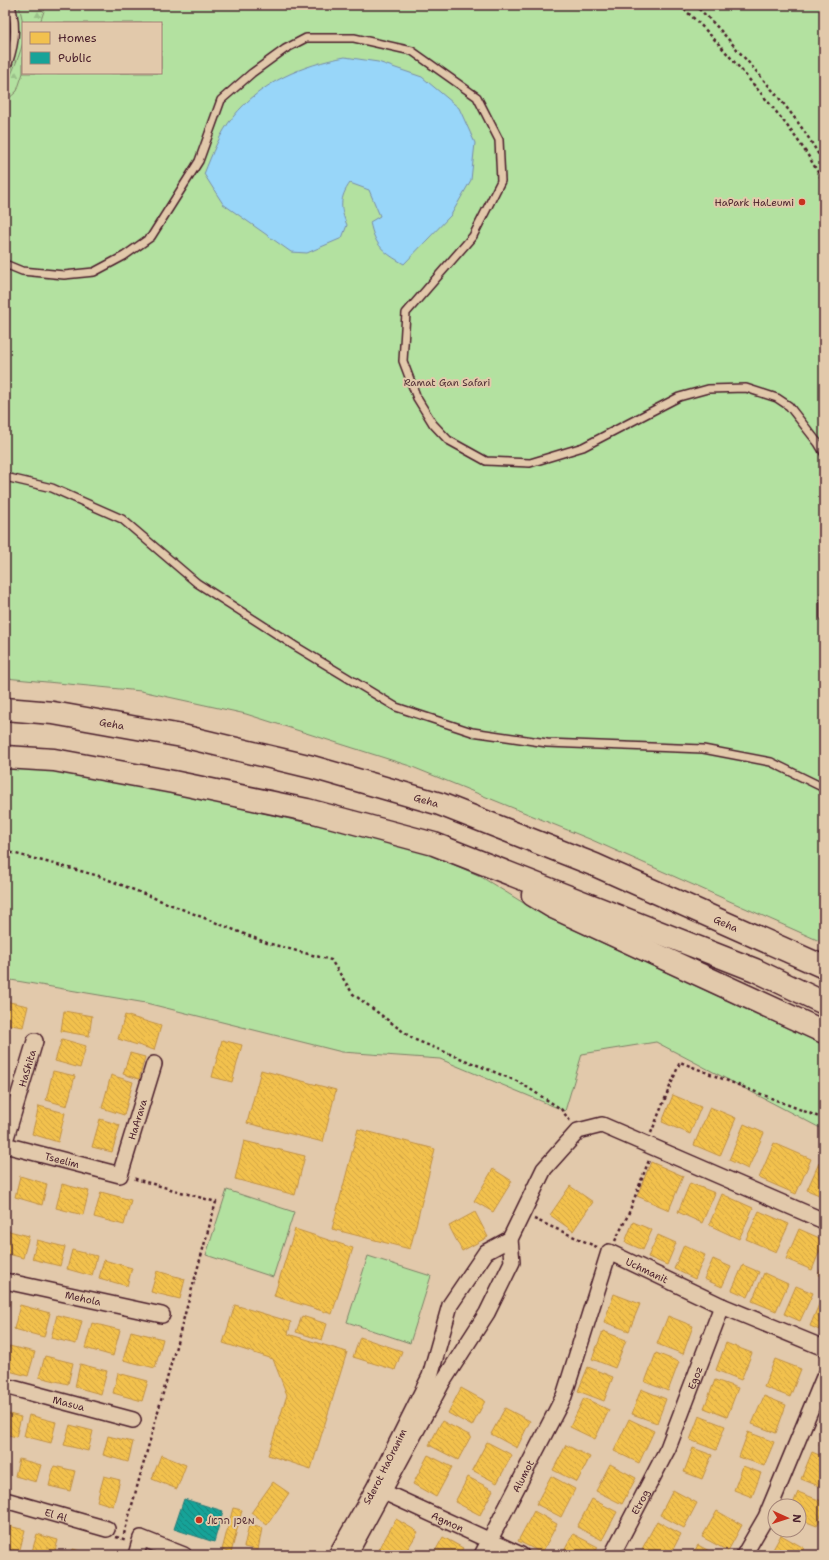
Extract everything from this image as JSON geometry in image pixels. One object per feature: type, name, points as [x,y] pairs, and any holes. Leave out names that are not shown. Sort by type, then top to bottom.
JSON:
[{"type":"highway","name":"Geha","points":[[5,709],[53,713],[182,736],[312,767],[440,804],[595,865],[824,967]]},
{"type":"highway","points":[[5,757],[54,760],[307,810],[434,844],[755,970],[824,1003]]},
{"type":"highway","points":[[485,864],[553,907],[824,1032]]},
{"type":"street","name":"HaShita","points":[[5,1141],[35,1041]]},
{"type":"street","name":"HaArava","points":[[120,1175],[154,1064]]},
{"type":"street","points":[[436,1380],[487,1313],[512,1262],[510,1239],[544,1169],[578,1131],[602,1125],[824,1221]]},
{"type":"street","name":"Tseelim","points":[[5,1145],[120,1175]]},
{"type":"street","points":[[436,1380],[450,1305],[486,1252],[510,1239]]},
{"type":"street","name":"Uchmanit","points":[[609,1252],[722,1306],[824,1348]]},
{"type":"street","name":"Alumot","points":[[482,1555],[564,1396],[609,1252]]},
{"type":"street","name":"Mehola","points":[[5,1281],[162,1315]]},
{"type":"street","name":"Egoz","points":[[668,1448],[722,1306]]},
{"type":"street","points":[[744,1555],[766,1517],[824,1377]]},
{"type":"street","name":"Sderot HaOranim","points":[[348,1555],[436,1380]]},
{"type":"street","name":"Masua","points":[[5,1386],[133,1420]]},
{"type":"street","name":"Etrog","points":[[612,1555],[668,1448]]},
{"type":"street","name":"Sderot HaOranim","points":[[336,1555],[379,1491]]},
{"type":"street","name":"Agmon","points":[[379,1491],[522,1555]]},
{"type":"street","name":"El Al","points":[[5,1500],[106,1529]]},
{"type":"street","points":[[139,1546],[184,1555]]},
{"type":"lane","points":[[5,72],[13,50],[16,29],[12,5]]},
{"type":"lane","points":[[5,264],[22,271],[64,275],[94,272],[124,256],[151,237],[199,161],[221,100],[252,73],[285,49],[306,38],[354,38],[412,50],[477,96],[499,140],[501,181],[473,236],[406,313],[403,361],[417,398],[433,424],[448,440],[486,461],[530,463],[583,447],[679,397],[708,389],[746,388],[777,398],[789,406],[818,442],[824,453]]},
{"type":"lane","points":[[5,477],[52,488],[122,519],[197,583],[295,646],[396,708],[472,732],[546,743],[703,749],[771,762],[824,788]]},
{"type":"lane","points":[[824,596],[824,617]]},
{"type":"path","points":[[679,5],[703,25],[778,113],[815,165],[824,184]]},
{"type":"path","points":[[694,5],[710,18],[765,82],[797,124],[824,165]]},
{"type":"path","points":[[5,851],[99,876],[267,943],[331,960],[353,994],[413,1040],[519,1082],[561,1109],[578,1131]]},
{"type":"path","points":[[522,1213],[609,1252],[628,1215],[650,1146],[680,1062],[824,1119]]},
{"type":"path","points":[[106,1529],[139,1546],[105,1534],[106,1529]]},
{"type":"green space","name":"Ramat Gan Safari","points":[[5,5],[824,5],[824,943],[592,840],[410,766],[246,714],[141,691],[5,678]]},
{"type":"green space","points":[[19,5],[46,5],[40,22],[23,22]]},
{"type":"green space","points":[[22,46],[23,74],[17,91],[5,102],[9,79]]},
{"type":"green space","points":[[5,768],[81,772],[410,846],[478,875],[548,918],[824,1045],[824,1130],[656,1042],[582,1054],[565,1111],[440,1059],[342,1052],[146,1003],[5,979]]},
{"type":"green space","points":[[227,1190],[294,1212],[273,1277],[206,1255]]},
{"type":"green space","points":[[368,1256],[431,1276],[410,1343],[347,1322]]},
{"type":"water","points":[[345,57],[378,62],[422,77],[459,108],[475,143],[471,180],[451,215],[404,264],[381,248],[375,237],[370,222],[380,216],[369,190],[350,183],[346,188],[342,199],[342,209],[347,225],[342,238],[307,253],[291,252],[223,204],[204,174],[228,123],[256,94],[298,70],[329,60]]},
{"type":"building: Homes","points":[[5,1001],[28,1006],[23,1027],[5,1024]]},
{"type":"building: Homes","points":[[64,1011],[92,1016],[89,1036],[61,1031]]},
{"type":"building: Homes","points":[[125,1015],[161,1026],[154,1050],[118,1039]]},
{"type":"building: Homes","points":[[5,1034],[9,1035],[5,1055]]},
{"type":"building: Homes","points":[[62,1039],[86,1046],[80,1068],[55,1061]]},
{"type":"building: Homes","points":[[222,1040],[242,1045],[232,1082],[212,1077]]},
{"type":"building: Homes","points":[[130,1053],[145,1057],[139,1079],[123,1074]]},
{"type":"building: Homes","points":[[261,1070],[336,1090],[323,1142],[247,1123]]},
{"type":"building: Homes","points":[[53,1071],[75,1076],[67,1106],[46,1100]]},
{"type":"building: Homes","points":[[111,1075],[133,1082],[124,1115],[102,1108]]},
{"type":"building: Homes","points":[[673,1095],[701,1107],[690,1134],[662,1122]]},
{"type":"building: Homes","points":[[39,1106],[65,1113],[58,1142],[32,1134]]},
{"type":"building: Homes","points":[[710,1107],[736,1118],[720,1156],[694,1145]]},
{"type":"building: Homes","points":[[100,1119],[120,1125],[112,1152],[92,1147]]},
{"type":"building: Homes","points":[[744,1124],[764,1133],[748,1169],[729,1160]]},
{"type":"building: Homes","points":[[358,1129],[435,1149],[410,1249],[332,1229]]},
{"type":"building: Homes","points":[[244,1141],[305,1156],[295,1195],[235,1179]]},
{"type":"building: Homes","points":[[774,1143],[811,1159],[796,1194],[759,1178]]},
{"type":"building: Homes","points":[[651,1162],[683,1176],[669,1210],[637,1196]]},
{"type":"building: Homes","points":[[819,1163],[824,1165],[824,1197],[807,1190]]},
{"type":"building: Homes","points":[[493,1169],[512,1181],[493,1212],[474,1201]]},
{"type":"building: Homes","points":[[20,1176],[47,1184],[42,1205],[15,1197]]},
{"type":"building: Homes","points":[[690,1183],[715,1193],[702,1223],[678,1212]]},
{"type":"building: Homes","points":[[62,1184],[89,1191],[83,1215],[56,1208]]},
{"type":"building: Homes","points":[[570,1186],[593,1202],[573,1231],[550,1215]]},
{"type":"building: Homes","points":[[101,1192],[131,1200],[124,1225],[94,1217]]},
{"type":"building: Homes","points":[[722,1194],[753,1208],[739,1239],[709,1225]]},
{"type":"building: Homes","points":[[759,1211],[789,1224],[776,1252],[746,1239]]},
{"type":"building: Homes","points":[[475,1212],[488,1237],[462,1251],[449,1226]]},
{"type":"building: Homes","points":[[633,1222],[652,1230],[643,1250],[625,1242]]},
{"type":"building: Homes","points":[[295,1229],[353,1248],[332,1314],[274,1296]]},
{"type":"building: Homes","points":[[799,1229],[824,1240],[812,1270],[786,1259]]},
{"type":"building: Homes","points":[[5,1230],[29,1236],[23,1258],[5,1253]]},
{"type":"building: Homes","points":[[658,1235],[676,1243],[667,1265],[648,1257]]},
{"type":"building: Homes","points":[[37,1240],[65,1247],[60,1266],[32,1259]]},
{"type":"building: Homes","points":[[684,1245],[705,1255],[695,1279],[674,1269]]},
{"type":"building: Homes","points":[[72,1250],[97,1256],[92,1276],[67,1269]]},
{"type":"building: Homes","points":[[713,1259],[731,1267],[722,1287],[704,1279]]},
{"type":"building: Homes","points":[[104,1260],[132,1268],[127,1286],[99,1278]]},
{"type":"building: Homes","points":[[824,1262],[824,1278],[818,1275]]},
{"type":"building: Homes","points":[[743,1265],[759,1272],[748,1297],[732,1290]]},
{"type":"building: Homes","points":[[157,1271],[185,1279],[180,1299],[151,1292]]},
{"type":"building: Homes","points":[[764,1273],[788,1284],[776,1311],[752,1301]]},
{"type":"building: Homes","points":[[796,1286],[813,1293],[800,1321],[784,1314]]},
{"type":"building: Homes","points":[[614,1294],[640,1304],[629,1331],[604,1322]]},
{"type":"building: Homes","points":[[822,1297],[824,1298],[824,1332],[810,1326]]},
{"type":"building: Homes","points":[[5,1300],[10,1301],[5,1319]]},
{"type":"building: Homes","points":[[20,1305],[50,1313],[44,1337],[14,1329]]},
{"type":"building: Homes","points":[[235,1305],[291,1322],[288,1334],[347,1352],[311,1469],[268,1455],[287,1395],[273,1359],[223,1343]]},
{"type":"building: Homes","points":[[57,1315],[82,1321],[76,1344],[51,1338]]},
{"type":"building: Homes","points":[[302,1316],[327,1324],[322,1340],[296,1332]]},
{"type":"building: Homes","points":[[668,1316],[693,1326],[683,1354],[657,1344]]},
{"type":"building: Homes","points":[[92,1323],[120,1330],[113,1356],[85,1348]]},
{"type":"building: Homes","points":[[131,1331],[163,1339],[155,1368],[123,1360]]},
{"type":"building: Homes","points":[[603,1331],[626,1340],[615,1368],[592,1359]]},
{"type":"building: Homes","points":[[360,1337],[402,1351],[395,1370],[353,1357]]},
{"type":"building: Homes","points":[[726,1343],[752,1353],[741,1380],[716,1370]]},
{"type":"building: Homes","points":[[9,1346],[35,1352],[28,1376],[5,1370],[5,1361]]},
{"type":"building: Homes","points":[[656,1353],[679,1362],[668,1391],[645,1382]]},
{"type":"building: Homes","points":[[45,1356],[73,1363],[68,1384],[39,1377]]},
{"type":"building: Homes","points":[[775,1359],[801,1369],[790,1397],[764,1387]]},
{"type":"building: Homes","points":[[80,1364],[107,1371],[101,1394],[75,1387]]},
{"type":"building: Homes","points":[[588,1367],[613,1377],[604,1401],[578,1391]]},
{"type":"building: Homes","points":[[118,1373],[148,1381],[142,1401],[113,1393]]},
{"type":"building: Homes","points":[[715,1380],[738,1388],[727,1417],[704,1408]]},
{"type":"building: Homes","points":[[461,1388],[485,1401],[472,1426],[448,1413]]},
{"type":"building: Homes","points":[[641,1389],[666,1399],[657,1423],[632,1414]]},
{"type":"building: Homes","points":[[764,1396],[786,1405],[776,1433],[752,1424]]},
{"type":"building: Homes","points":[[584,1398],[609,1410],[595,1439],[570,1427]]},
{"type":"building: Homes","points":[[505,1408],[530,1421],[517,1448],[491,1434]]},
{"type":"building: Homes","points":[[5,1413],[21,1417],[16,1437],[5,1434]]},
{"type":"building: Homes","points":[[29,1415],[56,1422],[51,1443],[24,1436]]},
{"type":"building: Homes","points":[[699,1416],[725,1426],[716,1450],[690,1440]]},
{"type":"building: Homes","points":[[629,1419],[654,1431],[639,1463],[614,1451]]},
{"type":"building: Homes","points":[[442,1421],[471,1436],[458,1460],[429,1445]]},
{"type":"building: Homes","points":[[70,1425],[93,1431],[88,1451],[64,1445]]},
{"type":"building: Homes","points":[[748,1432],[774,1442],[764,1466],[739,1457]]},
{"type":"building: Homes","points":[[824,1432],[824,1447],[819,1445]]},
{"type":"building: Homes","points":[[108,1436],[133,1442],[128,1462],[103,1455]]},
{"type":"building: Homes","points":[[487,1442],[512,1455],[497,1483],[472,1470]]},
{"type":"building: Homes","points":[[566,1445],[590,1457],[577,1482],[553,1470]]},
{"type":"building: Homes","points":[[693,1448],[712,1455],[702,1479],[684,1472]]},
{"type":"building: Homes","points":[[812,1452],[824,1457],[824,1488],[801,1479]]},
{"type":"building: Homes","points":[[161,1455],[186,1465],[177,1489],[152,1479]]},
{"type":"building: Homes","points":[[428,1455],[452,1467],[436,1497],[413,1484]]},
{"type":"building: Homes","points":[[19,1459],[41,1465],[36,1482],[15,1476]]},
{"type":"building: Homes","points":[[610,1464],[636,1478],[622,1504],[596,1491]]},
{"type":"building: Homes","points":[[54,1466],[75,1471],[70,1491],[49,1486]]},
{"type":"building: Homes","points":[[743,1466],[761,1473],[752,1497],[734,1490]]},
{"type":"building: Homes","points":[[104,1476],[120,1480],[113,1506],[97,1501]]},
{"type":"building: Homes","points":[[551,1476],[575,1489],[561,1517],[536,1504]]},
{"type":"building: Homes","points":[[468,1477],[493,1490],[480,1515],[455,1502]]},
{"type":"building: Homes","points":[[273,1482],[289,1493],[267,1525],[251,1513]]},
{"type":"building: Homes","points":[[673,1490],[697,1503],[684,1528],[660,1515]]},
{"type":"building: Homes","points":[[798,1492],[824,1502],[824,1509],[817,1526],[807,1522],[807,1498],[795,1498]]},
{"type":"building: Homes","points":[[592,1499],[617,1512],[602,1540],[577,1527]]},
{"type":"building: Homes","points":[[233,1508],[242,1510],[231,1553],[222,1550]]},
{"type":"building: Homes","points":[[534,1511],[557,1524],[542,1553],[518,1541]]},
{"type":"building: Homes","points":[[717,1511],[742,1525],[728,1551],[702,1537]]},
{"type":"building: Homes","points":[[396,1519],[418,1532],[404,1555],[381,1555],[377,1553]]},
{"type":"building: Homes","points":[[657,1521],[681,1534],[670,1555],[653,1555],[642,1549]]},
{"type":"building: Homes","points":[[5,1525],[25,1530],[19,1553],[5,1549]]},
{"type":"building: Homes","points":[[249,1525],[262,1528],[258,1550],[244,1547]]},
{"type":"building: Homes","points":[[37,1534],[58,1540],[54,1555],[31,1555]]},
{"type":"building: Homes","points":[[573,1534],[598,1547],[594,1555],[562,1555]]},
{"type":"building: Homes","points":[[443,1537],[463,1548],[459,1555],[433,1555]]},
{"type":"building: Homes","points":[[779,1538],[786,1538],[804,1548],[800,1555],[770,1555]]},
{"type":"building: Homes","points":[[698,1545],[717,1555],[692,1555]]},
{"type":"building: Homes","points":[[73,1549],[94,1555],[71,1555]]},
{"type":"building: Public","name":"משכן הראל","points":[[184,1499],[223,1511],[214,1542],[174,1529]]},
{"type":"place","name":"HaPark HaLeumi","points":[[802,202]]},
{"type":"place","name":"משכן הראל","points":[[199,1520]]}]
